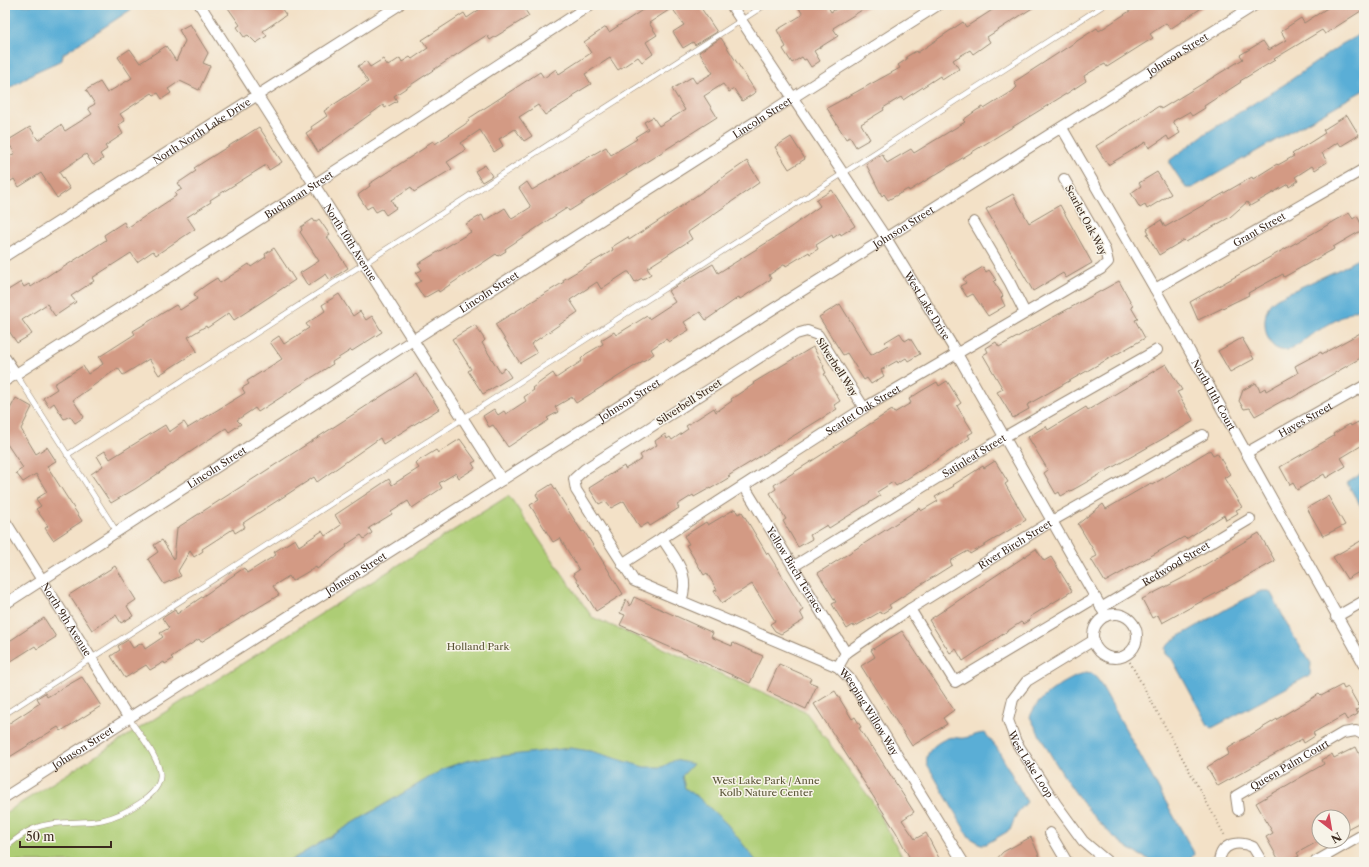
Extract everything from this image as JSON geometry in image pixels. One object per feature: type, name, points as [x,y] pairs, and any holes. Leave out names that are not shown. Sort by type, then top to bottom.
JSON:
[{"type":"street","name":"North 10th Avenue","points":[[200,5],[316,184],[502,480]]},
{"type":"street","name":"North North Lake Drive","points":[[5,256],[399,5]]},
{"type":"street","name":"Buchanan Street","points":[[5,381],[316,184],[590,5]]},
{"type":"street","name":"West Lake Drive","points":[[731,5],[792,99],[886,238],[956,352],[1103,612]]},
{"type":"street","name":"Lincoln Street","points":[[42,580],[413,340],[938,5]]},
{"type":"street","name":"Johnson Street","points":[[5,797],[128,717],[502,480],[1062,128],[1249,7]]},
{"type":"street","name":"North 11th Court","points":[[1062,128],[1155,289],[1336,617],[1364,664]]},
{"type":"street","name":"Grant Street","points":[[1155,289],[1364,169]]},
{"type":"street","name":"Scarlet Oak Way","points":[[1064,179],[1104,250],[1108,262]]},
{"type":"street","points":[[974,222],[1010,283],[1025,313]]},
{"type":"street","name":"Scarlet Oak Street","points":[[622,564],[864,408],[956,352],[1101,269],[1108,262]]},
{"type":"street","name":"Silverbell Way","points":[[807,331],[818,335],[864,408]]},
{"type":"street","name":"Silverbell Street","points":[[574,479],[585,469],[796,334],[807,331]]},
{"type":"street","name":"Satinleaf Street","points":[[794,566],[1004,437],[1157,350]]},
{"type":"street","points":[[5,358],[16,374]]},
{"type":"street","name":"Hayes Street","points":[[1246,452],[1364,386]]},
{"type":"street","name":"River Birch Street","points":[[838,667],[846,653],[910,609],[1052,521],[1203,435]]},
{"type":"street","name":"Weeping Willow Way","points":[[574,479],[576,490],[634,581],[838,667],[850,679],[963,862]]},
{"type":"street","name":"Yellow Birch Terrace","points":[[744,486],[846,653]]},
{"type":"street","name":"Redwood Street","points":[[1103,612],[1250,519]]},
{"type":"street","name":"North 9th Avenue","points":[[5,521],[128,717]]},
{"type":"street","points":[[662,538],[684,577],[685,586],[681,601]]},
{"type":"street","points":[[5,604],[42,580]]},
{"type":"street","points":[[910,609],[955,682],[1095,598]]},
{"type":"street","points":[[1336,617],[1364,601]]},
{"type":"street","points":[[1103,612],[1122,615],[1135,625],[1137,633],[1136,642],[1133,649],[1126,654],[1113,657],[1100,652],[1094,640],[1096,626],[1103,612]]},
{"type":"street","name":"West Lake Loop","points":[[1094,640],[1027,681],[1013,699],[1008,720],[1016,742],[1056,804],[1083,841],[1106,862]]},
{"type":"street","name":"Queen Palm Court","points":[[1238,810],[1236,796],[1343,733],[1360,733]]},
{"type":"street","points":[[1050,833],[1067,862]]},
{"type":"street","points":[[1315,862],[1364,834]]},
{"type":"street","points":[[1219,862],[1223,850],[1230,844],[1239,842],[1253,846],[1262,862]]},
{"type":"lane","points":[[67,455],[765,5]]},
{"type":"lane","points":[[5,714],[1104,5]]},
{"type":"lane","points":[[16,374],[117,532]]},
{"type":"lane","points":[[5,848],[19,836],[42,825],[103,820],[141,804],[155,790],[161,776],[158,763],[128,717]]},
{"type":"path","points":[[1126,654],[1230,844]]},
{"type":"green space","name":"Holland Park","points":[[508,496],[592,617],[805,711],[872,801],[905,862],[306,862],[601,755],[591,751],[475,759],[446,768],[288,862],[5,862],[5,813]]},
{"type":"water","points":[[5,5],[138,5],[63,54],[62,60],[35,72],[5,91]]},
{"type":"water","points":[[1364,32],[1364,90],[1192,188],[1186,188],[1170,164],[1170,160],[1206,133],[1285,84],[1342,44]]},
{"type":"water","points":[[1364,255],[1364,305],[1322,328],[1291,349],[1282,350],[1276,348],[1270,343],[1265,327],[1265,319],[1271,303],[1277,298],[1342,268]]},
{"type":"water","points":[[1364,472],[1364,512],[1347,483]]},
{"type":"water","points":[[1261,591],[1269,591],[1272,595],[1294,637],[1311,663],[1310,675],[1212,728],[1208,725],[1172,659],[1166,654],[1165,648],[1173,640],[1228,608]]},
{"type":"water","points":[[1086,672],[1092,673],[1099,681],[1193,851],[1194,854],[1188,862],[1158,862],[1137,854],[1118,840],[1099,823],[1082,802],[1040,736],[1030,717],[1039,702],[1061,684]]},
{"type":"water","points":[[985,733],[997,748],[1027,802],[1017,813],[1010,830],[986,844],[981,844],[969,837],[927,764],[927,755],[932,748],[950,737],[964,738]]},
{"type":"water","points":[[570,748],[591,751],[644,767],[662,767],[675,760],[693,764],[682,776],[685,788],[698,797],[727,824],[757,862],[288,862],[445,768],[469,760]]},
{"type":"building","points":[[226,5],[279,5],[286,15],[263,31],[267,36],[256,43],[248,35],[244,37],[237,27],[240,25]]},
{"type":"building","points":[[486,5],[522,5],[529,16],[490,40],[487,35],[471,45],[394,96],[397,101],[385,108],[383,105],[318,152],[306,133],[312,129],[311,127],[327,116],[324,111],[368,82],[358,66],[366,61],[370,67],[383,59],[388,66],[400,58],[402,62],[410,57],[412,59],[428,48],[422,40],[464,13],[467,18]]},
{"type":"building","points":[[650,5],[699,5],[717,32],[695,45],[693,42],[683,48],[673,32],[684,25],[672,8],[649,23],[657,35],[646,42],[653,54],[642,62],[638,57],[618,70],[610,58],[585,74],[591,84],[573,95],[574,97],[545,115],[538,105],[519,117],[532,136],[524,141],[515,129],[499,139],[503,146],[494,152],[480,130],[461,143],[466,150],[447,162],[452,169],[414,192],[411,187],[391,200],[396,208],[386,215],[382,209],[376,212],[372,206],[367,209],[358,195],[370,186],[369,184],[433,141],[435,144],[464,125],[469,121],[468,119],[540,72],[544,78],[556,69],[559,74],[591,53],[584,42],[606,27],[609,32]]},
{"type":"building","points":[[797,5],[827,5],[831,12],[843,5],[870,5],[833,28],[838,36],[814,51],[820,61],[811,67],[806,59],[804,60],[802,57],[792,63],[783,49],[786,47],[777,30],[802,15]]},
{"type":"building","points":[[1000,5],[1037,5],[987,37],[990,42],[973,54],[970,50],[953,60],[959,69],[942,80],[940,76],[903,100],[901,97],[883,108],[884,110],[861,124],[870,139],[856,147],[850,137],[846,139],[827,108],[900,68],[898,65],[907,59],[906,57],[916,51],[917,53],[963,22],[966,27]]},
{"type":"building","points":[[1139,5],[1206,5],[1170,29],[1166,23],[1150,34],[1153,38],[1107,67],[1105,64],[1084,76],[1086,81],[909,191],[908,189],[888,200],[884,194],[882,196],[866,164],[882,154],[887,163],[911,149],[914,153],[965,122],[963,120],[977,110],[983,107],[984,109],[1013,91],[1017,87],[1014,82],[1097,28],[1099,31]]},
{"type":"building","points":[[1332,5],[1364,5],[1364,9],[1325,34],[1322,30],[1274,59],[1275,60],[1240,81],[1241,82],[1204,106],[1205,108],[1192,116],[1189,112],[1173,121],[1180,133],[1169,140],[1167,136],[1149,148],[1146,142],[1108,165],[1096,146],[1159,106],[1161,109],[1243,59],[1240,55],[1263,41],[1269,50],[1286,40],[1281,31],[1301,18],[1304,23]]},
{"type":"building","points":[[190,24],[208,53],[203,63],[210,66],[199,90],[180,81],[168,89],[171,93],[162,99],[158,93],[154,95],[152,93],[120,114],[125,121],[118,125],[123,134],[105,146],[107,149],[100,154],[103,159],[93,165],[86,154],[59,172],[70,189],[57,198],[41,173],[19,187],[14,179],[5,185],[5,159],[15,153],[7,141],[30,127],[38,140],[61,125],[65,131],[92,114],[88,108],[95,104],[86,90],[100,82],[107,93],[132,78],[118,57],[130,49],[140,63],[166,46],[176,61],[185,41],[179,30]]},
{"type":"building","points":[[721,38],[756,92],[742,101],[734,89],[729,92],[723,84],[704,96],[717,117],[569,211],[567,208],[505,249],[506,251],[498,256],[496,254],[439,292],[438,290],[424,298],[415,284],[421,281],[416,273],[422,270],[418,264],[471,232],[466,224],[482,215],[485,221],[505,208],[512,219],[531,207],[519,188],[527,182],[532,190],[606,147],[611,155],[637,139],[635,137],[648,129],[644,122],[653,117],[659,126],[685,110],[672,89],[692,77],[696,83],[713,73],[699,52]]},
{"type":"building","points":[[1347,115],[1359,135],[1341,146],[1338,142],[1322,153],[1327,162],[1315,170],[1312,166],[1295,177],[1298,181],[1289,187],[1288,184],[1250,206],[1247,202],[1230,217],[1186,242],[1184,240],[1159,255],[1147,234],[1149,233],[1147,229],[1161,220],[1165,227],[1252,177],[1253,179],[1277,164],[1278,165],[1294,156],[1292,154],[1325,133],[1323,130]]},
{"type":"building","points":[[259,127],[282,162],[269,170],[266,165],[210,200],[211,202],[187,217],[195,229],[156,255],[153,251],[137,262],[131,253],[92,278],[94,281],[71,296],[76,302],[55,316],[47,304],[22,320],[32,334],[17,343],[5,325],[5,292],[21,282],[24,287],[29,284],[31,287],[106,240],[104,235],[124,222],[127,228],[176,196],[175,193],[182,189],[178,183],[196,171],[194,168]]},
{"type":"building","points":[[791,137],[805,159],[789,169],[775,147]]},
{"type":"building","points":[[747,161],[760,182],[688,232],[692,239],[647,268],[651,274],[643,279],[642,278],[635,282],[629,272],[627,272],[601,289],[597,282],[570,300],[578,312],[531,344],[537,353],[520,363],[495,324],[613,250],[612,247],[628,237],[629,240]]},
{"type":"building","points":[[485,165],[492,176],[482,182],[475,171]]},
{"type":"building","points":[[1157,172],[1171,194],[1147,209],[1145,205],[1140,208],[1131,193],[1141,186],[1139,183]]},
{"type":"building","points":[[832,190],[855,226],[841,235],[840,233],[833,238],[832,235],[816,245],[818,249],[810,254],[809,252],[786,266],[785,264],[769,275],[771,279],[740,299],[739,297],[706,320],[700,312],[684,322],[689,330],[669,342],[666,339],[651,349],[654,354],[576,403],[572,397],[555,407],[558,412],[547,418],[549,420],[508,447],[493,425],[489,427],[483,416],[494,409],[498,415],[504,411],[506,414],[526,401],[524,397],[534,390],[532,388],[553,373],[556,378],[582,361],[581,359],[586,354],[603,344],[601,340],[614,332],[616,335],[647,316],[649,319],[675,302],[668,291],[713,264],[718,273],[784,232],[820,206],[816,200]]},
{"type":"building","points":[[1013,194],[1029,223],[1060,205],[1092,263],[1066,278],[1063,273],[1033,291],[986,209]]},
{"type":"building","points":[[1349,213],[1353,219],[1357,216],[1364,229],[1333,247],[1334,249],[1284,277],[1283,274],[1248,293],[1249,295],[1198,320],[1190,302]]},
{"type":"building","points":[[313,219],[315,222],[319,219],[330,235],[327,237],[348,268],[330,280],[326,274],[308,286],[300,273],[319,261],[300,232],[302,230],[301,227]]},
{"type":"building","points":[[274,248],[295,280],[234,320],[229,313],[207,328],[206,326],[188,337],[197,351],[159,375],[149,359],[123,375],[118,368],[73,400],[84,417],[75,423],[70,416],[64,419],[54,403],[49,407],[43,398],[57,389],[54,384],[83,366],[88,374],[103,364],[99,357],[135,334],[133,331],[176,305],[180,310],[197,299],[194,294],[206,285],[217,278],[220,283],[249,264],[251,267],[266,257],[265,254]]},
{"type":"building","points":[[983,267],[986,272],[989,270],[996,280],[994,282],[1003,296],[1001,298],[1005,306],[988,316],[973,294],[967,297],[960,286],[966,283],[963,279]]},
{"type":"building","points":[[1119,281],[1133,306],[1131,307],[1138,319],[1135,320],[1145,338],[1027,405],[1029,409],[1013,418],[997,392],[1003,389],[983,355],[988,352],[986,348],[996,342],[999,347]]},
{"type":"building","points":[[339,294],[353,316],[360,311],[366,320],[372,316],[382,332],[332,362],[333,364],[258,412],[255,408],[237,420],[241,424],[229,432],[226,428],[135,489],[111,503],[91,474],[103,466],[97,456],[105,451],[110,459],[165,425],[169,432],[184,422],[188,428],[245,393],[242,388],[249,384],[247,381],[282,359],[270,342],[279,336],[284,344],[309,328],[306,324],[325,311],[322,305]]},
{"type":"building","points":[[840,304],[871,355],[888,345],[885,342],[900,333],[905,341],[910,338],[920,354],[908,361],[906,358],[898,363],[897,361],[881,370],[884,376],[871,384],[867,378],[864,380],[847,353],[843,355],[819,317]]},
{"type":"building","points":[[475,325],[485,340],[482,343],[500,372],[505,368],[511,377],[483,394],[468,371],[471,369],[452,339]]},
{"type":"building","points":[[1364,331],[1364,356],[1290,399],[1282,401],[1255,416],[1250,408],[1244,409],[1239,401],[1243,390],[1256,383],[1260,391],[1265,388],[1266,391],[1298,373],[1295,366],[1321,352],[1322,354]]},
{"type":"building","points":[[1242,338],[1254,359],[1230,372],[1218,351]]},
{"type":"building","points":[[813,347],[824,366],[823,367],[826,373],[824,374],[840,401],[834,405],[837,409],[728,476],[730,477],[710,489],[694,497],[693,495],[677,505],[679,508],[650,526],[648,523],[640,528],[624,501],[611,508],[605,501],[599,504],[589,488],[624,466],[625,469],[642,459],[640,455],[657,445],[655,441],[665,434],[667,439],[670,437],[672,440],[688,429],[686,426],[714,408],[716,412],[732,401],[731,399],[754,384],[753,383]]},
{"type":"building","points":[[1166,364],[1182,390],[1177,392],[1194,421],[1061,496],[1059,492],[1056,494],[1044,473],[1048,470],[1028,437],[1046,426],[1048,430],[1086,407],[1088,410]]},
{"type":"building","points":[[416,374],[439,409],[383,444],[380,438],[317,482],[314,477],[243,523],[245,527],[235,533],[233,529],[202,549],[203,551],[194,557],[190,551],[178,571],[181,576],[164,584],[148,559],[158,552],[154,545],[162,540],[174,559],[177,528]]},
{"type":"building","points":[[947,381],[961,403],[957,406],[973,432],[968,435],[970,438],[896,486],[893,482],[877,492],[880,496],[829,528],[827,525],[810,535],[812,539],[798,547],[783,521],[786,519],[770,493],[776,489],[774,485],[892,410],[894,413],[911,403],[909,399],[923,390],[937,382],[939,386]]},
{"type":"building","points":[[16,398],[32,407],[21,429],[36,454],[47,447],[56,461],[47,466],[82,521],[53,540],[45,528],[48,526],[36,509],[41,506],[36,499],[47,492],[36,474],[23,482],[16,473],[23,468],[5,441],[5,418]]},
{"type":"building","points":[[1358,422],[1364,432],[1364,444],[1341,458],[1346,466],[1326,478],[1324,474],[1297,490],[1293,483],[1290,485],[1280,467],[1334,436],[1333,434],[1350,424],[1351,426]]},
{"type":"building","points":[[460,439],[476,461],[472,463],[475,468],[459,478],[456,473],[439,483],[442,488],[412,508],[408,501],[391,512],[392,514],[369,528],[372,533],[364,539],[361,535],[346,545],[347,547],[317,569],[316,567],[292,581],[289,576],[273,586],[279,595],[201,642],[199,639],[171,657],[173,659],[165,664],[164,662],[150,670],[146,665],[125,678],[111,656],[120,650],[118,646],[128,640],[133,648],[142,643],[145,649],[163,637],[160,633],[169,628],[162,618],[175,610],[177,614],[244,568],[247,573],[276,555],[274,552],[295,539],[299,546],[322,531],[325,536],[341,525],[335,515],[389,479],[392,485],[419,468],[415,463],[436,450],[438,453]]},
{"type":"building","points":[[1210,450],[1213,455],[1217,453],[1230,474],[1224,478],[1242,507],[1236,510],[1238,513],[1226,520],[1224,515],[1186,539],[1184,537],[1105,582],[1091,559],[1097,556],[1078,524],[1103,504],[1106,509],[1151,483],[1152,485]]},
{"type":"building","points":[[995,461],[1008,482],[1005,484],[1026,520],[970,554],[968,551],[950,561],[952,565],[889,605],[891,608],[881,614],[880,612],[854,627],[853,625],[847,629],[832,604],[836,602],[818,573],[920,508],[921,511],[938,501],[935,497],[983,466],[984,468]]},
{"type":"building","points":[[552,484],[582,532],[584,531],[623,594],[596,611],[573,574],[579,570],[560,538],[553,542],[530,505],[539,500],[536,494]]},
{"type":"building","points":[[1328,496],[1345,525],[1323,536],[1307,508]]},
{"type":"building","points":[[735,509],[738,514],[742,512],[803,610],[800,612],[804,620],[781,634],[775,631],[770,624],[775,621],[752,584],[722,603],[714,591],[717,590],[707,573],[704,575],[686,545],[689,544],[684,536],[706,522],[708,525]]},
{"type":"building","points":[[1259,533],[1275,561],[1162,623],[1158,615],[1152,618],[1142,599],[1181,579]]},
{"type":"building","points":[[1364,539],[1364,569],[1347,579],[1333,557]]},
{"type":"building","points":[[1036,549],[1044,561],[1051,557],[1072,591],[1030,617],[1031,619],[1023,624],[1021,622],[963,661],[956,649],[950,653],[929,620]]},
{"type":"building","points":[[115,566],[136,600],[127,606],[133,616],[121,623],[116,615],[92,630],[69,595]]},
{"type":"building","points":[[634,597],[713,633],[711,637],[732,646],[733,643],[763,656],[750,683],[620,625],[625,615],[620,613],[626,599],[630,606]]},
{"type":"building","points":[[44,618],[56,637],[37,649],[35,646],[5,665],[5,644]]},
{"type":"building","points":[[902,631],[954,710],[943,718],[947,724],[912,746],[861,666],[875,657],[871,650]]},
{"type":"building","points":[[779,664],[811,678],[809,682],[817,685],[806,709],[767,691]]},
{"type":"building","points":[[82,677],[101,706],[61,731],[58,727],[8,758],[5,753],[5,726],[40,703],[37,698],[45,693],[47,697]]},
{"type":"building","points":[[1342,685],[1344,689],[1348,687],[1360,708],[1356,710],[1358,714],[1347,720],[1344,715],[1313,733],[1315,736],[1304,743],[1302,739],[1218,786],[1207,767],[1229,754],[1227,749],[1319,694],[1321,696]]},
{"type":"building","points":[[835,691],[852,719],[855,717],[861,727],[859,728],[914,812],[902,820],[915,839],[926,833],[941,862],[912,862],[896,832],[814,704]]},
{"type":"building","points":[[1356,747],[1364,763],[1364,820],[1351,827],[1351,809],[1311,809],[1311,845],[1297,853],[1299,856],[1288,862],[1280,862],[1266,837],[1273,833],[1256,803],[1324,764],[1322,760],[1332,754],[1334,758]]},
{"type":"building","points":[[1031,837],[1042,862],[994,862],[1003,852]]},
{"type":"park label","name":"West Lake Park / Anne Kolb Nature Center","points":[[766,786]]}]
